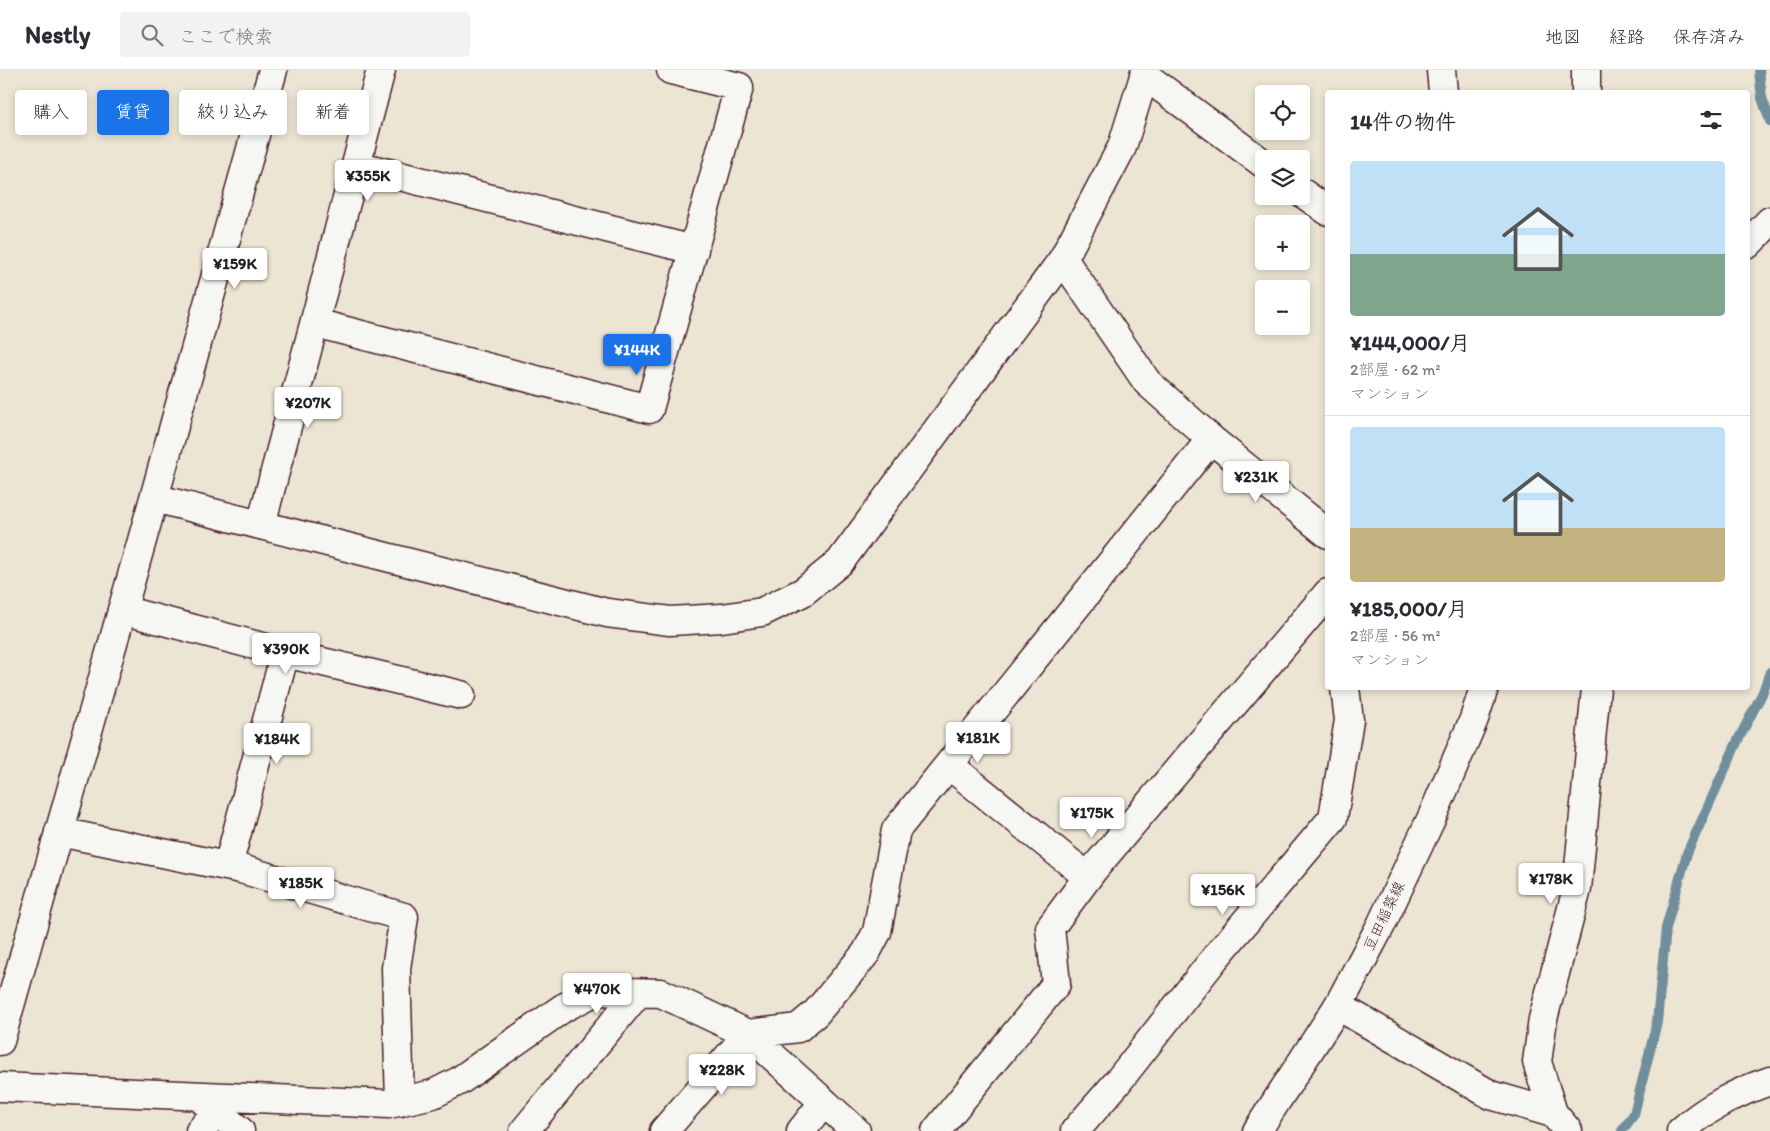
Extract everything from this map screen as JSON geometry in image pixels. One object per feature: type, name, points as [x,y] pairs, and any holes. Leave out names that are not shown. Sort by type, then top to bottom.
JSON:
[{"type":"street","points":[[0,1042],[274,70]]},
{"type":"street","points":[[261,525],[381,70]]},
{"type":"street","points":[[315,322],[649,409],[742,79],[671,70]]},
{"type":"street","points":[[1441,70],[1443,90]]},
{"type":"street","points":[[1586,70],[1586,90]]},
{"type":"street","points":[[154,498],[608,613],[670,621],[722,618],[762,612],[803,592],[840,562],[1064,259],[1122,147],[1145,72],[1255,157]]},
{"type":"street","points":[[356,165],[694,250]]},
{"type":"street","points":[[1310,198],[1325,209]]},
{"type":"street","points":[[1750,242],[1770,221]]},
{"type":"street","points":[[1064,259],[1147,382],[1211,439],[1325,532]]},
{"type":"street","points":[[664,1131],[748,1034],[798,1028],[816,1013],[866,953],[877,932],[896,830],[1211,439]]},
{"type":"street","points":[[936,1131],[1056,984],[1050,928],[1088,877],[1325,597]]},
{"type":"street","points":[[122,610],[285,653],[461,695]]},
{"type":"street","points":[[228,866],[285,653]]},
{"type":"street","points":[[1075,1131],[1116,1084],[1216,958],[1333,818],[1349,720],[1345,690]]},
{"type":"street","name":"豆田稲築線","points":[[1257,1131],[1338,1006],[1381,925],[1432,817],[1474,719],[1483,690]]},
{"type":"street","points":[[1560,1122],[1537,1062],[1544,1019],[1577,889],[1596,690]]},
{"type":"street","points":[[949,765],[1088,877]]},
{"type":"street","points":[[59,832],[228,866],[404,917],[396,968],[400,1102]]},
{"type":"street","points":[[0,1087],[205,1113],[389,1104],[433,1094],[459,1081],[563,1008],[596,992],[661,993],[748,1034],[856,1131]]},
{"type":"street","points":[[524,1131],[638,993]]},
{"type":"street","points":[[1338,1006],[1491,1095],[1560,1122]]},
{"type":"street","points":[[1681,1131],[1691,1121],[1718,1105],[1753,1086],[1770,1081]]},
{"type":"street","points":[[801,1131],[824,1102]]},
{"type":"street","points":[[205,1113],[240,1131]]},
{"type":"waterway","points":[[1759,70],[1762,98],[1770,121]]},
{"type":"waterway","points":[[1622,1131],[1634,1114],[1657,1022],[1666,928],[1687,853],[1738,740],[1763,692],[1770,672]]}]
